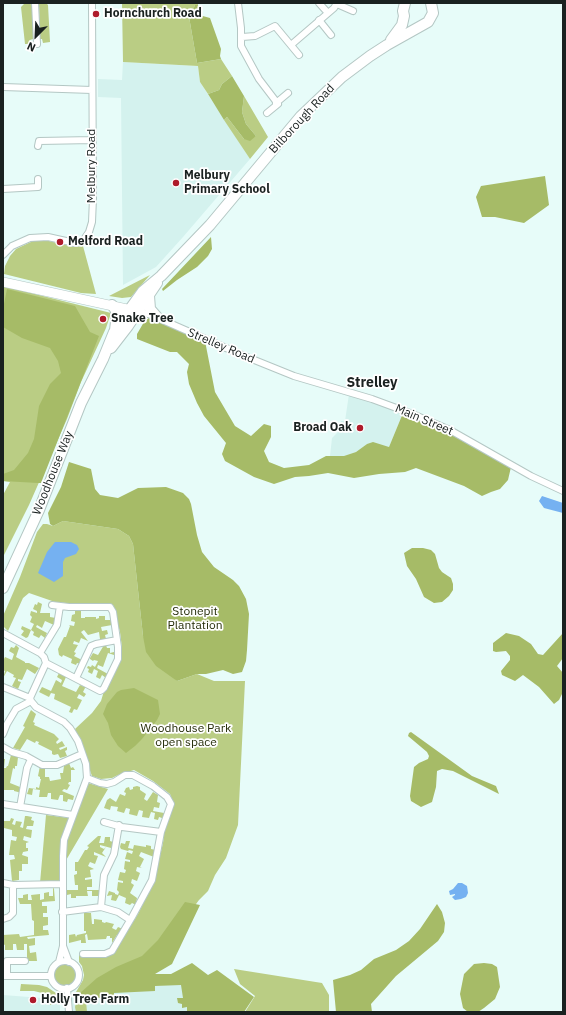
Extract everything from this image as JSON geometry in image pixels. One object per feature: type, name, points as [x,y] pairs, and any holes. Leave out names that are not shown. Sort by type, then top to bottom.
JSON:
[{"type":"main road","name":"Bilborough Road","points":[[134,310],[143,291],[161,276],[210,225],[301,116],[342,77],[387,45],[428,22],[431,18],[434,5]]},
{"type":"main road","name":"Bilborough Road","points":[[404,8],[410,24],[420,26]]},
{"type":"main road","name":"Bilborough Road","points":[[387,45],[400,30],[404,8]]},
{"type":"main road","name":"Bilborough Road","points":[[134,310],[149,296],[161,276]]},
{"type":"main road","name":"Strelley Road","points":[[3,282],[134,310]]},
{"type":"main road","points":[[149,296],[148,302],[150,309],[157,317]]},
{"type":"main road","points":[[112,305],[117,314],[114,332]]},
{"type":"main road","name":"Woodhouse Way","points":[[3,588],[41,504],[81,403],[103,359],[114,332],[134,310]]},
{"type":"main road","name":"Woodhouse Way","points":[[103,359],[128,326],[134,310]]},
{"type":"street","points":[[35,3],[37,44]]},
{"type":"street","name":"Melbury Road","points":[[3,254],[12,246],[30,238],[48,237],[75,243],[83,241],[87,236],[92,222],[92,3]]},
{"type":"street","points":[[238,3],[242,49],[259,79],[278,104],[267,113]]},
{"type":"street","points":[[318,3],[328,12]]},
{"type":"street","points":[[291,45],[337,3],[353,11]]},
{"type":"street","points":[[319,20],[331,35]]},
{"type":"street","points":[[242,37],[254,36],[275,26],[299,55]]},
{"type":"street","points":[[3,86],[92,90]]},
{"type":"street","points":[[276,102],[288,93]]},
{"type":"street","points":[[38,146],[39,141],[92,140]]},
{"type":"street","points":[[3,189],[38,187],[38,179]]},
{"type":"street","name":"Strelley Road","points":[[134,310],[157,317],[277,369]]},
{"type":"street","name":"Main Street","points":[[277,369],[294,376],[372,399],[422,418],[450,430],[531,476],[563,491]]},
{"type":"street","points":[[46,663],[95,689],[102,690],[118,659],[113,612],[110,607],[60,606],[52,604]]},
{"type":"street","points":[[40,653],[57,625],[60,606]]},
{"type":"street","points":[[3,633],[40,653],[44,657],[46,663],[30,700],[16,709],[3,734]]},
{"type":"street","points":[[76,678],[91,646],[117,640]]},
{"type":"street","points":[[3,687],[30,700],[36,707],[64,722],[70,728],[78,741],[86,764],[87,778],[64,840],[62,884],[63,946],[60,962],[53,968],[51,976],[56,986],[67,988],[75,984],[78,976],[76,967],[69,962],[63,946]]},
{"type":"street","points":[[3,747],[42,765],[57,764],[82,754]]},
{"type":"street","points":[[20,807],[27,768],[31,759]]},
{"type":"street","points":[[84,954],[104,954],[112,951],[130,920],[152,880],[161,832],[171,804],[167,797],[154,786],[133,775],[125,775],[114,782],[107,784],[87,778]]},
{"type":"street","points":[[3,804],[73,815]]},
{"type":"street","points":[[104,822],[161,832]]},
{"type":"street","points":[[101,907],[104,874],[114,854],[119,825]]},
{"type":"street","points":[[3,884],[62,884]]},
{"type":"street","points":[[3,919],[10,917],[13,913],[13,885]]},
{"type":"street","points":[[62,912],[101,907],[118,912],[130,920]]},
{"type":"street","points":[[25,961],[7,961],[5,976],[51,976]]},
{"type":"street","points":[[60,962],[69,962]]},
{"type":"street","points":[[67,988],[69,1012]]},
{"type":"shaded area","name":"Melbury Primary School","points":[[123,62],[198,66],[200,82],[250,159],[156,267],[123,285],[121,98],[98,97],[98,79],[122,80]]},
{"type":"shaded area","points":[[349,394],[403,413],[389,447],[367,444],[356,452],[345,456],[330,456],[332,438],[338,432],[341,421],[345,421]]},
{"type":"shaded area","points":[[191,983],[193,1012],[73,1012],[71,994],[74,992]]},
{"type":"shaded area","points":[[3,995],[55,999],[60,1002],[60,1012],[3,1012]]},
{"type":"green space","points":[[25,3],[30,3],[33,8],[34,38],[30,40],[30,44],[25,44],[21,7]]},
{"type":"green space","points":[[39,3],[46,3],[48,5],[50,42],[43,43],[42,39],[40,39]]},
{"type":"green space","points":[[122,3],[198,3],[198,5],[195,5],[193,10],[188,11],[197,63],[221,59],[232,76],[222,84],[219,90],[208,94],[200,82],[198,66],[123,62]]},
{"type":"green space","points":[[195,5],[198,5],[199,15],[210,18],[221,49],[221,59],[197,63],[188,11],[193,10]]},
{"type":"green space","points":[[232,76],[244,96],[242,112],[246,124],[256,136],[250,141],[244,139],[227,117],[224,120],[208,94],[219,90],[222,84]]},
{"type":"green space","points":[[244,96],[268,137],[250,159],[224,120],[227,117],[244,139],[256,136],[246,124],[242,112]]},
{"type":"green space","points":[[545,176],[549,205],[524,223],[495,217],[482,217],[476,197],[481,186]]},
{"type":"green space","points":[[211,237],[212,249],[208,256],[197,267],[163,291],[162,289]]},
{"type":"green space","points":[[33,241],[49,241],[74,247],[83,246],[96,294],[81,293],[4,274],[5,266],[10,256],[16,249]]},
{"type":"green space","points":[[150,275],[131,297],[122,298],[109,296]]},
{"type":"green space","points":[[3,286],[111,313],[106,328],[81,382],[67,419],[29,505],[3,557],[3,495],[10,482],[3,481]]},
{"type":"green space","points":[[7,289],[75,306],[90,332],[99,336],[41,483],[3,481],[3,474],[14,470],[28,453],[34,439],[39,406],[50,384],[61,373],[58,361],[50,348],[22,338],[3,327],[3,309]]},
{"type":"green space","points":[[150,317],[205,341],[215,392],[235,426],[251,436],[264,424],[271,426],[271,437],[264,451],[269,462],[284,468],[309,465],[326,456],[344,456],[356,452],[367,444],[373,442],[389,447],[403,413],[462,439],[511,467],[508,480],[500,489],[482,496],[464,486],[416,468],[405,472],[354,478],[328,473],[295,477],[274,484],[254,477],[225,461],[222,454],[226,443],[204,416],[197,403],[189,384],[187,372],[189,364],[177,352],[170,352],[137,339],[137,334],[144,322]]},
{"type":"green space","name":"Stonepit Plantation","points":[[69,462],[91,469],[95,489],[100,495],[118,498],[138,488],[166,487],[183,493],[189,499],[202,552],[214,567],[239,586],[246,599],[249,614],[246,661],[242,672],[233,674],[223,670],[206,674],[197,674],[177,681],[156,666],[146,652],[133,544],[129,536],[118,529],[63,521],[53,526],[50,524],[48,513],[61,487]]},
{"type":"green space","name":"Woodhouse Park open space","points":[[63,521],[118,529],[129,536],[133,544],[143,636],[177,681],[197,674],[214,681],[245,681],[238,825],[226,858],[215,875],[208,891],[199,900],[157,957],[79,994],[79,999],[86,1001],[87,1012],[76,1012],[75,1007],[79,992],[76,992],[83,980],[84,975],[82,966],[79,962],[79,955],[105,956],[113,954],[138,914],[154,881],[164,833],[174,804],[170,794],[153,781],[134,770],[112,778],[101,779],[92,776],[75,729],[92,713],[101,701],[104,691],[118,665],[122,648],[120,632],[113,605],[105,603],[55,602],[29,593],[23,598],[8,631],[3,626],[3,616],[37,532],[43,524],[53,526]]},
{"type":"green space","points":[[412,548],[431,550],[435,554],[439,568],[451,578],[453,590],[442,602],[434,603],[424,597],[416,579],[407,566],[404,553]]},
{"type":"green space","points":[[38,602],[42,604],[40,613],[50,613],[50,617],[56,618],[56,620],[54,625],[45,621],[42,628],[37,625],[36,627],[47,633],[45,638],[41,635],[39,638],[33,635],[34,632],[31,630],[34,624],[30,622],[32,617],[30,615],[31,611],[37,613],[37,611],[33,609],[35,604],[37,605]]},
{"type":"green space","points":[[75,609],[81,611],[81,618],[96,617],[96,619],[99,618],[99,616],[105,616],[105,620],[113,620],[112,625],[101,627],[102,631],[107,630],[108,634],[105,635],[106,639],[100,639],[99,632],[88,635],[84,630],[81,632],[88,641],[81,638],[79,643],[74,641],[73,644],[78,645],[74,652],[76,653],[74,656],[82,660],[80,664],[77,663],[76,665],[71,663],[72,659],[59,655],[58,649],[64,637],[66,637],[70,626],[69,625],[74,626],[75,622],[71,621],[72,615],[75,614]]},
{"type":"green space","points":[[22,626],[31,630],[26,638],[21,635],[24,631],[21,629]]},
{"type":"green space","points":[[506,633],[519,636],[531,644],[538,654],[543,655],[563,633],[563,658],[557,666],[563,673],[563,692],[559,700],[554,704],[539,687],[523,675],[515,681],[502,675],[501,671],[510,660],[510,656],[506,651],[493,651],[493,643]]},
{"type":"green space","points":[[16,645],[19,648],[16,657],[25,663],[29,663],[39,668],[35,674],[27,669],[22,680],[18,679],[18,681],[21,682],[18,689],[12,686],[16,678],[13,677],[14,675],[7,671],[3,678],[5,671],[3,670],[3,661],[5,657],[12,660],[14,654],[9,651],[11,647],[14,648]]},
{"type":"green space","points":[[104,645],[106,645],[107,648],[110,648],[110,653],[114,652],[114,655],[108,653],[103,667],[98,665],[97,668],[108,674],[106,678],[102,675],[100,679],[96,677],[98,671],[94,669],[92,674],[88,672],[89,669],[87,668],[88,666],[91,667],[92,665],[95,667],[98,661],[93,661],[90,658],[93,653],[98,655]]},
{"type":"green space","points":[[59,673],[66,677],[62,686],[76,692],[80,685],[87,688],[85,688],[83,692],[86,694],[84,697],[79,694],[77,698],[82,700],[77,710],[74,709],[72,713],[69,712],[71,707],[54,699],[55,694],[51,693],[49,697],[39,692],[42,687],[51,691],[56,680],[61,683],[62,680],[57,677]]},
{"type":"green space","points":[[134,688],[158,700],[160,714],[142,739],[126,753],[118,746],[111,735],[108,723],[103,714],[107,704],[117,692]]},
{"type":"green space","points":[[31,710],[36,714],[33,722],[35,723],[34,725],[54,734],[59,739],[56,742],[57,744],[62,741],[65,746],[59,748],[60,750],[67,747],[67,750],[65,751],[67,756],[60,758],[58,754],[52,754],[52,751],[38,744],[39,742],[36,741],[35,743],[27,739],[20,750],[13,748],[25,727],[23,726]]},
{"type":"green space","points":[[411,732],[472,776],[496,786],[499,794],[453,771],[442,769],[437,771],[436,787],[432,802],[421,807],[411,801],[410,796],[414,767],[428,759],[429,756],[427,752],[408,736]]},
{"type":"green space","points":[[11,755],[18,757],[17,766],[15,766],[15,769],[13,768],[10,783],[20,787],[20,793],[14,790],[3,790],[3,759],[5,759],[4,768],[6,768]]},
{"type":"green space","points":[[69,763],[71,768],[73,767],[75,770],[71,770],[71,782],[68,784],[70,785],[67,790],[64,789],[62,791],[74,796],[73,800],[68,799],[67,802],[63,801],[63,795],[60,795],[58,800],[51,799],[51,793],[48,793],[47,797],[39,797],[40,790],[33,789],[32,795],[27,794],[29,788],[39,788],[41,779],[38,776],[40,766],[45,768],[45,777],[49,777],[50,781],[61,779],[60,773],[63,773],[64,766]]},
{"type":"green space","points":[[88,783],[108,789],[65,862],[67,839]]},
{"type":"green space","points":[[137,786],[140,787],[140,790],[146,794],[144,799],[147,801],[153,792],[158,795],[157,802],[160,803],[159,808],[154,807],[153,811],[164,813],[165,819],[159,817],[158,820],[154,819],[155,813],[151,812],[149,818],[142,817],[143,811],[139,810],[137,816],[129,814],[130,809],[126,808],[124,813],[117,811],[118,807],[111,806],[110,810],[104,808],[107,800],[110,798],[116,802],[120,794],[125,796],[126,793],[124,792],[126,788],[129,787],[130,790]]},
{"type":"green space","points":[[46,815],[70,818],[61,840],[61,882],[40,883]]},
{"type":"green space","points":[[25,816],[32,817],[31,820],[34,821],[33,826],[27,826],[26,829],[32,830],[31,838],[24,836],[23,840],[29,842],[26,843],[26,848],[28,848],[28,851],[23,852],[22,855],[28,857],[28,864],[22,864],[22,871],[19,871],[19,880],[12,881],[10,860],[15,859],[14,855],[9,855],[11,840],[16,841],[17,837],[12,836],[12,830],[4,828],[4,821],[10,821],[11,818],[14,819],[12,824],[15,825],[16,821],[22,822],[20,827],[23,828]]},
{"type":"green space","points":[[98,836],[101,836],[99,843],[104,843],[105,837],[110,837],[110,841],[113,842],[111,848],[100,845],[100,847],[104,849],[106,847],[102,853],[106,857],[94,852],[94,855],[98,856],[95,864],[90,862],[88,866],[94,869],[90,870],[91,877],[85,878],[85,880],[92,879],[92,887],[87,887],[87,890],[100,890],[100,896],[92,896],[92,891],[87,891],[88,896],[76,896],[76,898],[71,898],[71,894],[67,895],[67,890],[78,890],[78,885],[75,885],[74,875],[77,874],[77,871],[75,871],[75,862],[78,862],[85,850],[89,847],[87,846]]},
{"type":"green space","points":[[126,841],[130,841],[128,848],[133,849],[134,845],[146,847],[146,845],[151,846],[151,849],[156,850],[154,857],[141,852],[139,856],[144,859],[140,867],[142,868],[137,867],[136,871],[140,873],[137,881],[132,879],[131,883],[134,885],[130,893],[137,898],[136,905],[132,903],[130,905],[125,903],[126,898],[119,895],[116,901],[111,900],[112,895],[107,896],[109,891],[118,895],[118,882],[123,883],[123,881],[118,880],[120,872],[125,873],[125,861],[130,862],[130,860],[125,859],[127,852],[132,854],[133,851],[121,849],[121,843],[125,844]]},
{"type":"green space","points":[[44,887],[53,887],[54,889],[55,901],[42,902],[42,906],[47,906],[47,913],[43,913],[43,917],[48,917],[48,925],[43,926],[43,930],[48,930],[49,935],[27,937],[28,939],[35,938],[35,945],[29,946],[30,953],[36,952],[37,961],[29,961],[27,959],[27,944],[24,944],[24,950],[17,950],[16,944],[13,944],[13,950],[5,950],[3,935],[19,934],[20,937],[34,935],[34,921],[32,920],[31,904],[20,904],[18,898],[23,898],[23,895],[28,894],[28,900],[32,900],[31,895],[40,894],[40,900],[44,899],[44,893],[49,892],[49,896],[53,896],[53,888]]},
{"type":"green space","points":[[185,902],[200,905],[172,964],[155,974],[171,974],[192,963],[208,975],[217,970],[254,997],[244,1012],[187,1012],[187,1007],[182,1008],[182,1004],[178,1003],[177,998],[183,998],[181,985],[155,986],[155,991],[114,993],[114,997],[82,999],[79,994],[97,978],[116,967],[142,956],[158,940]]},
{"type":"green space","points":[[437,904],[442,912],[445,923],[444,932],[438,941],[396,976],[371,1004],[372,1012],[336,1012],[333,980],[361,970],[374,959],[396,950],[409,941],[420,929]]},
{"type":"green space","points":[[84,913],[91,913],[92,924],[94,924],[94,919],[102,920],[102,922],[105,923],[114,924],[112,928],[116,930],[118,927],[123,929],[112,943],[112,938],[110,938],[110,936],[107,936],[106,939],[88,940],[87,934],[85,935],[86,943],[81,943],[81,940],[69,943],[69,935],[75,934],[76,937],[77,935],[86,933],[86,931],[84,931]]},
{"type":"green space","points":[[65,964],[73,967],[76,975],[73,983],[65,986],[57,983],[54,975],[57,967]]},
{"type":"green space","points":[[474,964],[492,964],[497,967],[500,987],[495,999],[484,1008],[478,1012],[468,1012],[463,1008],[460,994],[464,974]]},
{"type":"green space","points":[[234,969],[322,983],[329,995],[329,1012],[245,1012],[255,996],[240,984]]},
{"type":"green space","points":[[21,984],[47,987],[56,993],[60,1000],[50,1005],[50,995],[34,991],[20,991]]},
{"type":"water","points":[[542,496],[563,503],[563,513],[544,508],[539,501]]},
{"type":"water","points":[[55,542],[71,542],[77,545],[79,549],[76,554],[65,558],[63,562],[63,576],[54,582],[38,573],[47,552]]},
{"type":"water","points":[[458,883],[462,883],[467,886],[468,893],[466,897],[455,900],[452,897],[455,894],[450,895],[449,891]]},
{"type":"place","name":"Hornchurch Road","points":[[96,14]]},
{"type":"place","name":"Melbury Primary School","points":[[176,183]]},
{"type":"place","name":"Melford Road","points":[[60,242]]},
{"type":"place","name":"Snake Tree","points":[[103,319]]},
{"type":"place","name":"Broad Oak","points":[[360,428]]},
{"type":"place","name":"Holly Tree Farm","points":[[33,1000]]},
{"type":"district","name":"Strelley","points":[[372,383]]}]
